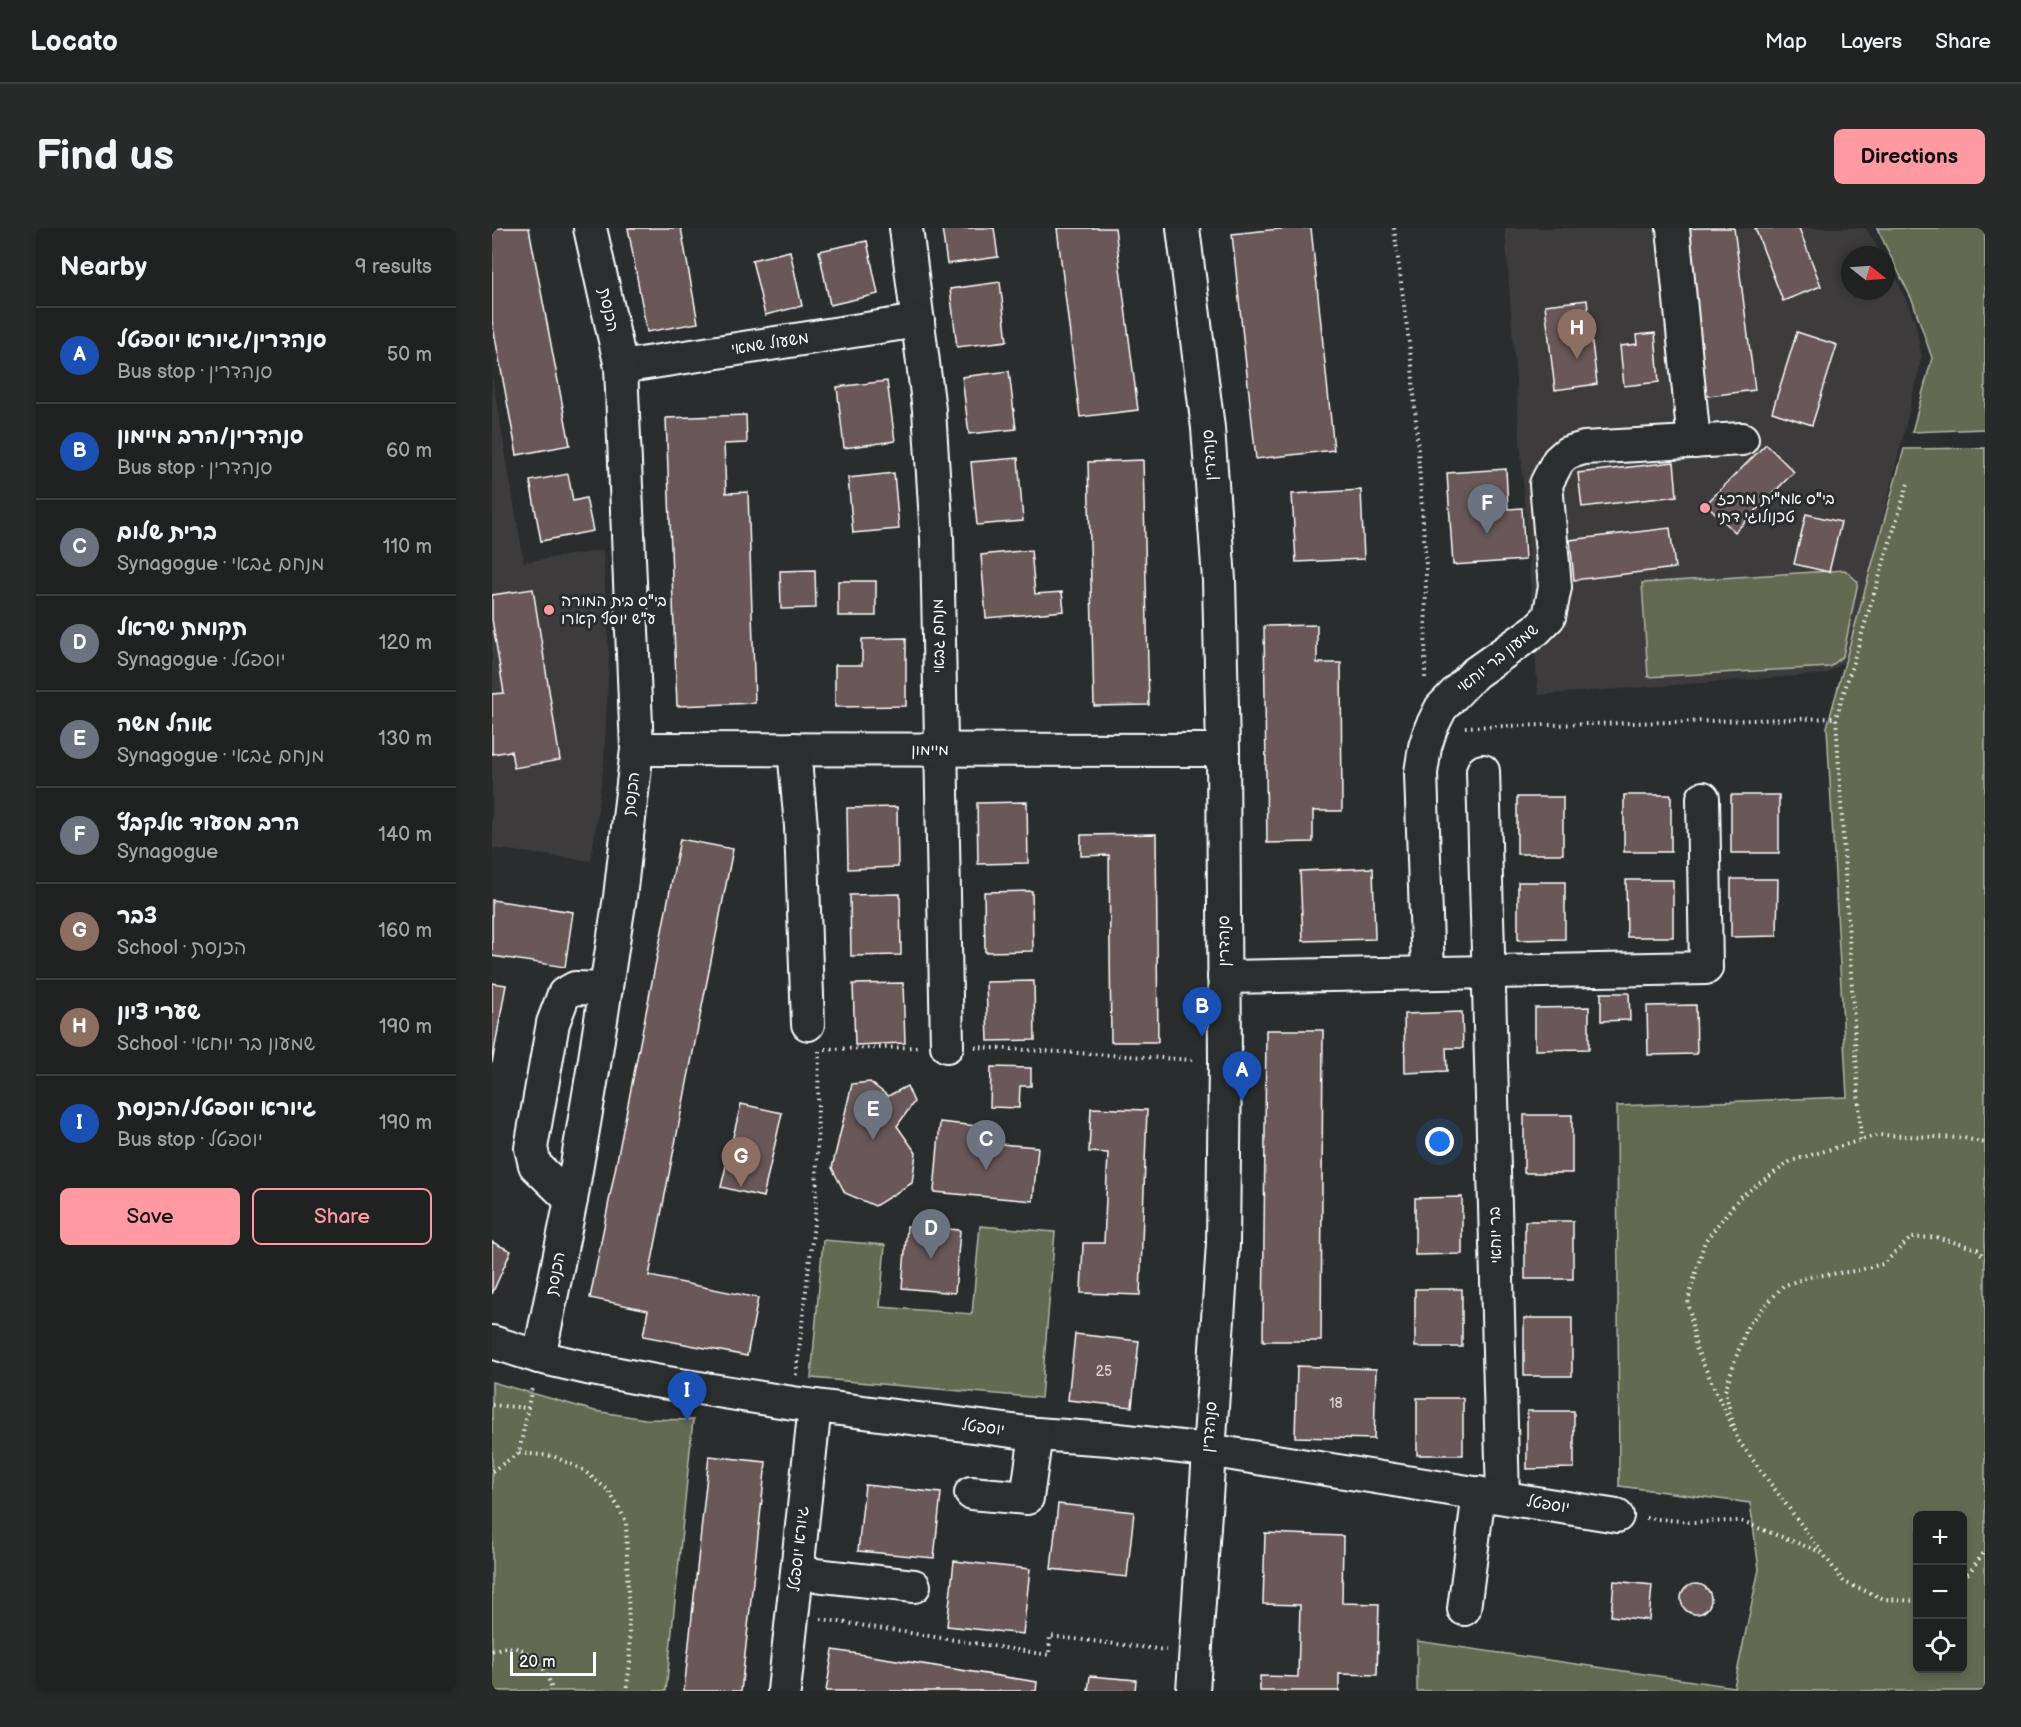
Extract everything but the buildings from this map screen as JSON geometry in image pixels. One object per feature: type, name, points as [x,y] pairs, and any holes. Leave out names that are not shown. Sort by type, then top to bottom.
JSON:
[{"type":"street","name":"הכנסת","points":[[539,1357],[571,1200],[606,989],[620,897],[637,749],[621,367],[590,228]]},
{"type":"street","name":"מנחם גבאי","points":[[906,228],[929,411],[937,538],[947,1046]]},
{"type":"street","name":"סנהדרין","points":[[1183,228],[1208,428],[1219,580],[1223,750],[1225,1062],[1223,1244],[1193,1691]]},
{"type":"street","points":[[1673,228],[1694,442],[1742,440]]},
{"type":"street","name":"משעול שמאי","points":[[621,367],[918,321]]},
{"type":"street","name":"שמעון בר יוחאי","points":[[1428,973],[1421,773],[1425,747],[1441,708],[1475,673],[1536,630],[1549,617],[1555,587],[1546,484],[1558,461],[1568,453],[1584,448],[1694,442]]},
{"type":"street","name":"מיימון","points":[[637,749],[1223,750]]},
{"type":"street","points":[[794,750],[801,826],[808,1024]]},
{"type":"street","name":"בר יוחאי","points":[[1483,771],[1489,972],[1491,1495]]},
{"type":"street","points":[[1224,978],[1706,968],[1703,798]]},
{"type":"street","points":[[571,1200],[535,1165],[531,1148],[553,1023],[564,994],[575,988],[606,989]]},
{"type":"street","name":"יוספטל","points":[[492,1342],[539,1357],[655,1381],[804,1405],[1036,1434],[1208,1450],[1617,1516]]},
{"type":"street","name":"גיורא יוספטל","points":[[784,1691],[797,1573],[804,1405]]},
{"type":"street","points":[[971,1493],[1027,1498],[1036,1434]]},
{"type":"street","points":[[1464,1609],[1491,1495]]},
{"type":"street","points":[[797,1573],[914,1586]]},
{"type":"path","points":[[1394,228],[1412,366],[1424,542],[1425,690]]},
{"type":"path","points":[[1862,1140],[1836,718],[1908,483]]},
{"type":"path","points":[[1431,728],[1836,718]]},
{"type":"path","points":[[804,1405],[816,1206],[819,1050],[947,1046],[1225,1062]]},
{"type":"path","points":[[1913,1601],[1884,1599],[1844,1582],[1822,1553],[1738,1440],[1696,1348],[1688,1300],[1705,1241],[1740,1197],[1791,1161],[1878,1135],[1964,1138],[1985,1143]]},
{"type":"path","points":[[1738,1440],[1725,1391],[1748,1325],[1783,1286],[1808,1278],[1855,1271],[1882,1264],[1911,1238],[1936,1237],[1977,1249],[1985,1258]]},
{"type":"path","points":[[519,1453],[539,1357]]},
{"type":"path","points":[[492,1405],[528,1408]]},
{"type":"path","points":[[492,1471],[519,1453],[553,1456],[582,1470],[609,1491],[626,1521],[630,1665],[626,1691]]},
{"type":"path","points":[[1617,1516],[1692,1522],[1740,1521],[1822,1553]]},
{"type":"path","points":[[1967,1574],[1985,1550]]},
{"type":"path","points":[[792,1614],[1049,1655],[1050,1636],[1197,1653]]},
{"type":"path","points":[[492,1651],[513,1648],[529,1654],[542,1664],[552,1691]]},
{"type":"shaded area","name":"בי\"ס אמ\"ית מרכז טכנולוגי דתי","points":[[1505,228],[1866,228],[1877,246],[1841,246],[1841,300],[1895,300],[1895,276],[1915,320],[1922,357],[1849,659],[1826,674],[1538,695]]},
{"type":"shaded area","name":"בי\"ס בית המורה ע\"ש יוסף קארו","points":[[492,375],[524,562],[603,550],[609,657],[604,762],[591,861],[492,848]]},
{"type":"green space","points":[[1877,228],[1985,228],[1985,429],[1912,432],[1932,358],[1913,302],[1895,265],[1895,246],[1886,246]]},
{"type":"green space","points":[[1985,448],[1985,1691],[1417,1691],[1417,1641],[1734,1687],[1759,1569],[1750,1503],[1619,1486],[1617,1106],[1847,1097],[1827,727],[1904,449]]},
{"type":"green space","points":[[1845,570],[1858,582],[1843,656],[1830,667],[1648,677],[1642,583]]},
{"type":"green space","points":[[980,1226],[1055,1232],[1041,1398],[811,1378],[823,1240],[885,1245],[880,1307],[972,1314]]},
{"type":"green space","points":[[492,1382],[595,1411],[645,1419],[693,1420],[666,1691],[492,1691]]},
{"type":"place","name":"שערי ציון","points":[[1577,359]]},
{"type":"place","name":"בי\"ס אמ\"ית מרכז טכנולוגי דתי","points":[[1705,508]]},
{"type":"place","name":"הרב מסעוד אלקבץ","points":[[1487,534]]},
{"type":"place","name":"בי\"ס בית המורה ע\"ש יוסף קארו","points":[[549,610]]},
{"type":"place","name":"סנהדרין/הרב מיימון","points":[[1202,1037]]},
{"type":"place","name":"סנהדרין/גיורא יוספטל","points":[[1242,1101]]},
{"type":"place","name":"אוהל משה","points":[[873,1140]]},
{"type":"place","name":"ברית שלום","points":[[986,1170]]},
{"type":"place","name":"צבר","points":[[741,1187]]},
{"type":"place","name":"תקומת ישראל","points":[[931,1259]]},
{"type":"place","name":"גיורא יוספטל/הכנסת","points":[[687,1421]]}]
